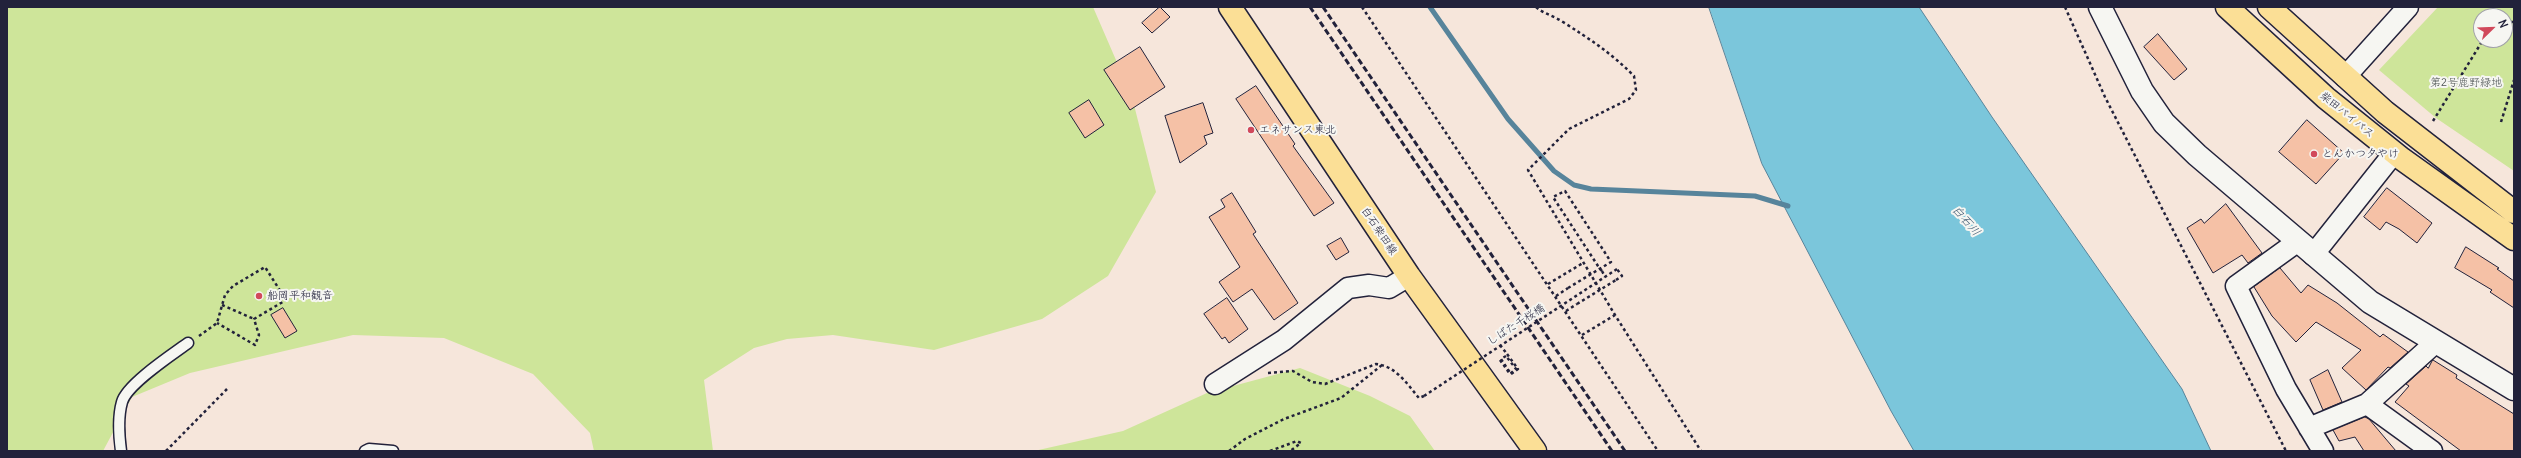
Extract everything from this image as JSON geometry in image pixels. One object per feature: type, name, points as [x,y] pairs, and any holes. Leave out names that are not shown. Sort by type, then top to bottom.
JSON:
[{"type":"main road","name":"白石柴田線","points":[[1230,7],[1409,276],[1535,451]]},
{"type":"main road","name":"柴田バイパス","points":[[2227,7],[2326,98],[2394,153],[2514,239]]},
{"type":"main road","points":[[2269,7],[2345,77],[2418,139],[2514,212]]},
{"type":"street","points":[[2100,7],[2142,91],[2164,123],[2197,155],[2305,249],[2370,302],[2514,389]]},
{"type":"street","points":[[2345,77],[2408,7]]},
{"type":"street","points":[[2323,451],[2286,389],[2236,286],[2305,249],[2394,153]]},
{"type":"street","points":[[1215,384],[1284,340],[1348,288],[1369,285],[1389,288],[1409,276]]},
{"type":"street","points":[[2309,428],[2367,404],[2436,342]]},
{"type":"street","points":[[2367,404],[2432,451]]},
{"type":"lane","points":[[121,451],[120,439],[122,401],[141,378],[188,343]]},
{"type":"lane","points":[[365,451],[369,449],[393,451]]},
{"type":"path","points":[[1362,7],[1658,451]]},
{"type":"path","points":[[1536,7],[1543,13],[1556,17],[1602,46],[1634,76],[1636,90],[1629,99],[1569,129],[1528,170],[1606,301],[1699,447],[1700,451]]},
{"type":"path","points":[[2065,7],[2105,97],[2286,451]]},
{"type":"path","points":[[2433,122],[2478,48]]},
{"type":"path","points":[[2501,122],[2514,80]]},
{"type":"path","points":[[1556,296],[1568,288],[1593,273],[1599,269],[1605,265],[1611,262],[1564,191],[1553,197],[1590,254],[1598,266],[1602,272],[1605,276]]},
{"type":"path","points":[[1548,284],[1584,263]]},
{"type":"path","points":[[188,343],[217,323],[225,295],[233,286],[264,267],[286,300],[254,319]]},
{"type":"path","name":"しばた千桜橋","points":[[1383,365],[1398,374],[1419,398],[1424,396],[1617,269],[1622,276],[1566,311]]},
{"type":"path","points":[[217,323],[255,345],[259,336],[254,319],[222,305]]},
{"type":"path","points":[[1582,336],[1615,315]]},
{"type":"path","points":[[1500,345],[1518,369],[1511,374],[1501,359],[1506,356],[1516,369],[1510,374],[1500,360]]},
{"type":"path","points":[[1262,373],[1293,372],[1312,382],[1325,384],[1376,364],[1383,365]]},
{"type":"path","points":[[1229,451],[1245,439],[1284,419],[1341,398],[1383,365]]},
{"type":"path","points":[[166,451],[227,389]]},
{"type":"path","points":[[1270,451],[1297,440],[1301,443],[1290,451]]},
{"type":"green space","points":[[7,7],[1093,7],[1132,97],[1156,192],[1108,276],[1042,319],[934,350],[833,335],[787,339],[754,348],[704,380],[713,451],[594,451],[590,433],[533,374],[444,338],[353,335],[190,373],[132,397],[103,451],[7,451]]},
{"type":"green space","name":"第2号鹿野緑地","points":[[2438,7],[2514,7],[2514,171],[2436,118],[2379,70]]},
{"type":"green space","points":[[1300,368],[1370,396],[1410,416],[1435,451],[1034,451],[1123,431],[1207,393]]},
{"type":"water","name":"白石川","points":[[1709,7],[1919,7],[1992,117],[2182,389],[2211,451],[1914,451],[1891,411],[1762,164]]},
{"type":"building","points":[[1160,7],[1170,17],[1152,33],[1142,23]]},
{"type":"building","points":[[2158,34],[2187,69],[2174,80],[2144,47]]},
{"type":"building","points":[[1140,47],[1165,87],[1130,110],[1104,70]]},
{"type":"building","points":[[1256,86],[1295,144],[1293,146],[1334,203],[1314,216],[1236,99]]},
{"type":"building","points":[[1089,100],[1104,125],[1085,138],[1069,113]]},
{"type":"building","points":[[1203,103],[1213,133],[1204,136],[1207,144],[1180,163],[1165,116]]},
{"type":"building","points":[[2307,120],[2344,153],[2316,184],[2279,152]]},
{"type":"building","points":[[2387,188],[2432,223],[2417,243],[2399,229],[2386,222],[2380,230],[2364,217]]},
{"type":"building","points":[[1232,193],[1256,232],[1253,234],[1298,303],[1274,320],[1252,289],[1233,302],[1219,282],[1240,267],[1209,217],[1225,207],[1221,200]]},
{"type":"building","points":[[2226,204],[2262,253],[2248,263],[2242,255],[2213,273],[2187,228],[2201,219],[2204,223]]},
{"type":"building","points":[[1341,238],[1349,252],[1336,260],[1327,246]]},
{"type":"building","points":[[2466,247],[2499,268],[2497,269],[2514,281],[2514,308],[2490,292],[2492,290],[2455,268]]},
{"type":"building","points":[[2280,268],[2301,293],[2308,285],[2337,303],[2380,337],[2383,334],[2408,352],[2390,368],[2388,367],[2366,390],[2342,368],[2361,350],[2316,322],[2296,342],[2272,316],[2254,287]]},
{"type":"building","points":[[1227,298],[1248,329],[1229,343],[1225,337],[1222,339],[1204,314]]},
{"type":"building","points":[[283,308],[297,331],[285,338],[271,315]]},
{"type":"building","points":[[2433,360],[2457,375],[2456,378],[2514,414],[2514,451],[2461,451],[2395,402],[2409,386],[2406,384],[2426,366],[2428,368]]},
{"type":"building","points":[[2328,370],[2342,402],[2323,410],[2310,380]]},
{"type":"building","points":[[2365,417],[2369,419],[2396,451],[2364,451],[2355,437],[2339,441],[2333,430]]},
{"type":"waterway","points":[[1430,7],[1508,119],[1554,171],[1574,185],[1591,189],[1755,196],[1788,206]]},
{"type":"railway","points":[[1310,7],[1612,451]]},
{"type":"railway","points":[[1323,7],[1625,451]]},
{"type":"place","name":"エネサンス東北","points":[[1251,130]]},
{"type":"place","name":"とんかつ夕やけ","points":[[2314,154]]},
{"type":"place","name":"船岡平和観音","points":[[259,296]]}]
